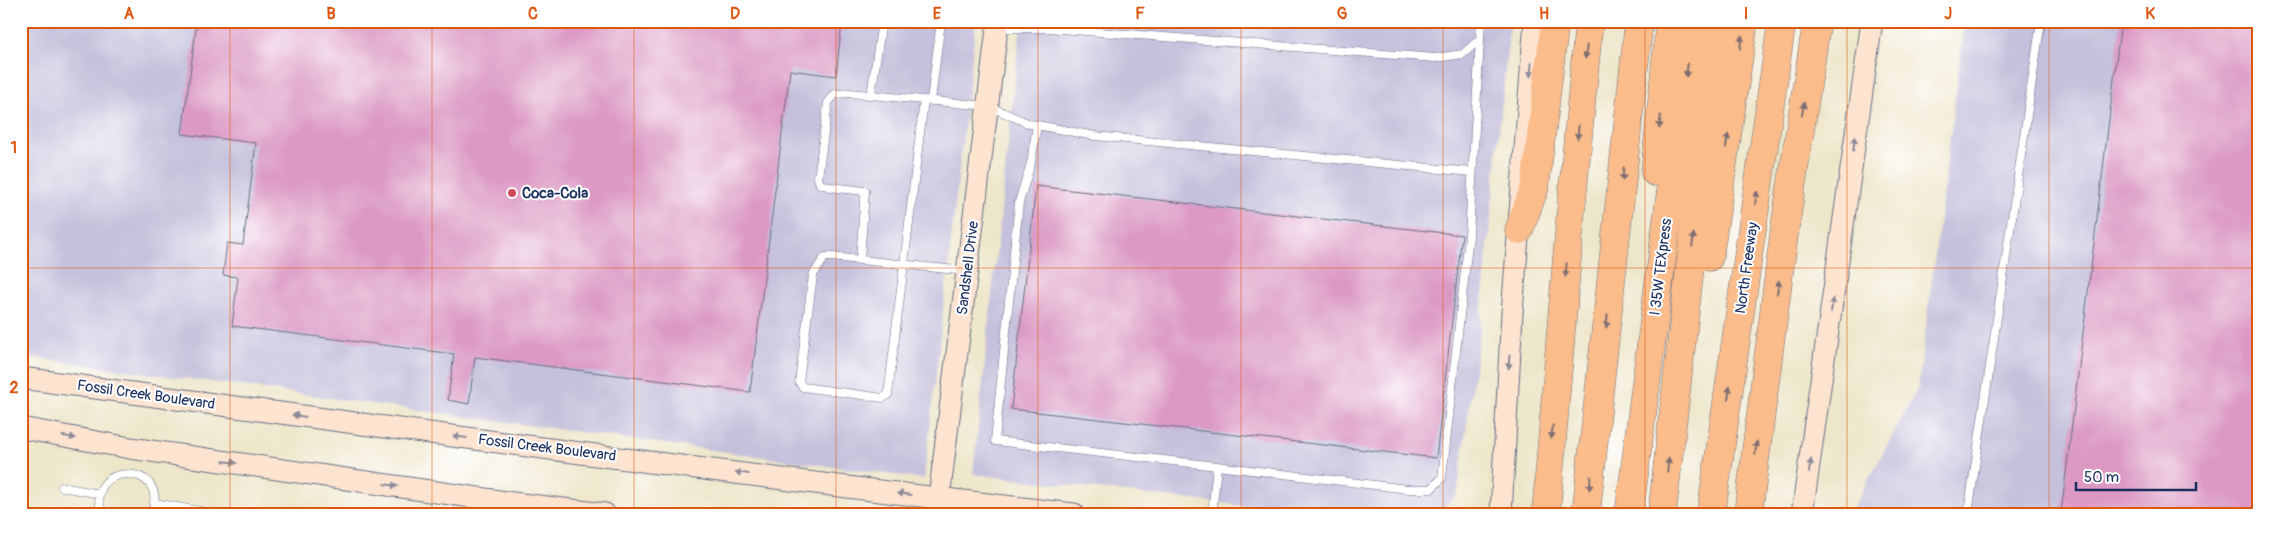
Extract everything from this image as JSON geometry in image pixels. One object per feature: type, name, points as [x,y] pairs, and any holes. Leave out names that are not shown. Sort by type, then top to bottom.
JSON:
[{"type":"highway","points":[[1519,230],[1535,187],[1555,21]]},
{"type":"highway","points":[[1546,514],[1570,221],[1589,21]]},
{"type":"highway","points":[[1586,514],[1639,21]]},
{"type":"highway","points":[[1640,427],[1635,382],[1670,21]]},
{"type":"highway","name":"I 35W TEXpress","points":[[1629,514],[1693,21]]},
{"type":"highway","name":"I 35W TEXpress","points":[[1662,514],[1718,21]]},
{"type":"highway","points":[[1675,410],[1690,385],[1744,21]]},
{"type":"highway","name":"North Freeway","points":[[1711,514],[1782,21]]},
{"type":"highway","points":[[1748,514],[1785,227],[1817,21]]},
{"type":"main road","points":[[1501,514],[1519,230],[1535,21]]},
{"type":"main road","points":[[1802,514],[1872,21]]},
{"type":"main road","name":"Sandshell Drive","points":[[938,506],[997,25]]},
{"type":"main road","name":"Fossil Creek Boulevard","points":[[21,378],[938,506],[1074,514]]},
{"type":"main road","points":[[21,428],[130,448],[513,503],[606,514]]},
{"type":"main road","points":[[1490,514],[1502,484]]},
{"type":"lane","points":[[872,95],[882,21]]},
{"type":"lane","points":[[941,21],[927,100],[904,264],[888,395],[883,398],[803,387],[798,382],[813,275],[825,257],[904,264],[968,271]]},
{"type":"lane","points":[[1047,28],[1053,21]]},
{"type":"lane","points":[[1037,125],[1031,163],[1019,202],[995,441],[1408,490],[1431,489],[1442,478],[1469,235],[1481,21]]},
{"type":"lane","points":[[1968,514],[1976,446],[2041,21]]},
{"type":"lane","points":[[997,25],[1435,58],[1463,54],[1480,39]]},
{"type":"lane","points":[[860,260],[865,190],[830,187],[820,184],[818,178],[828,103],[835,94],[849,93],[988,106],[1030,124],[1095,136],[1472,172]]},
{"type":"lane","points":[[1212,514],[1217,466]]},
{"type":"lane","points":[[103,514],[100,494],[105,484],[114,476],[126,473],[137,474],[150,486],[155,503],[151,514]]},
{"type":"lane","points":[[62,487],[100,494]]},
{"type":"lane","points":[[155,503],[216,514]]},
{"type":"shaded area","points":[[21,21],[976,21],[924,479],[21,356]]},
{"type":"shaded area","points":[[1021,21],[1510,21],[1479,338],[1457,495],[1437,514],[1312,514],[973,474]]},
{"type":"shaded area","points":[[1965,21],[2258,21],[2258,514],[1850,514],[1918,388]]},
{"type":"building","name":"Coca-Cola","points":[[197,21],[842,21],[836,76],[790,70],[750,392],[475,357],[469,404],[448,400],[454,354],[232,326],[238,277],[223,275],[227,243],[243,245],[256,143],[182,134]]},
{"type":"building","points":[[2121,21],[2258,21],[2258,514],[2061,514]]},
{"type":"building","points":[[1036,186],[1462,235],[1436,458],[1011,409]]},
{"type":"place","name":"Coca-Cola","points":[[512,193]]}]
